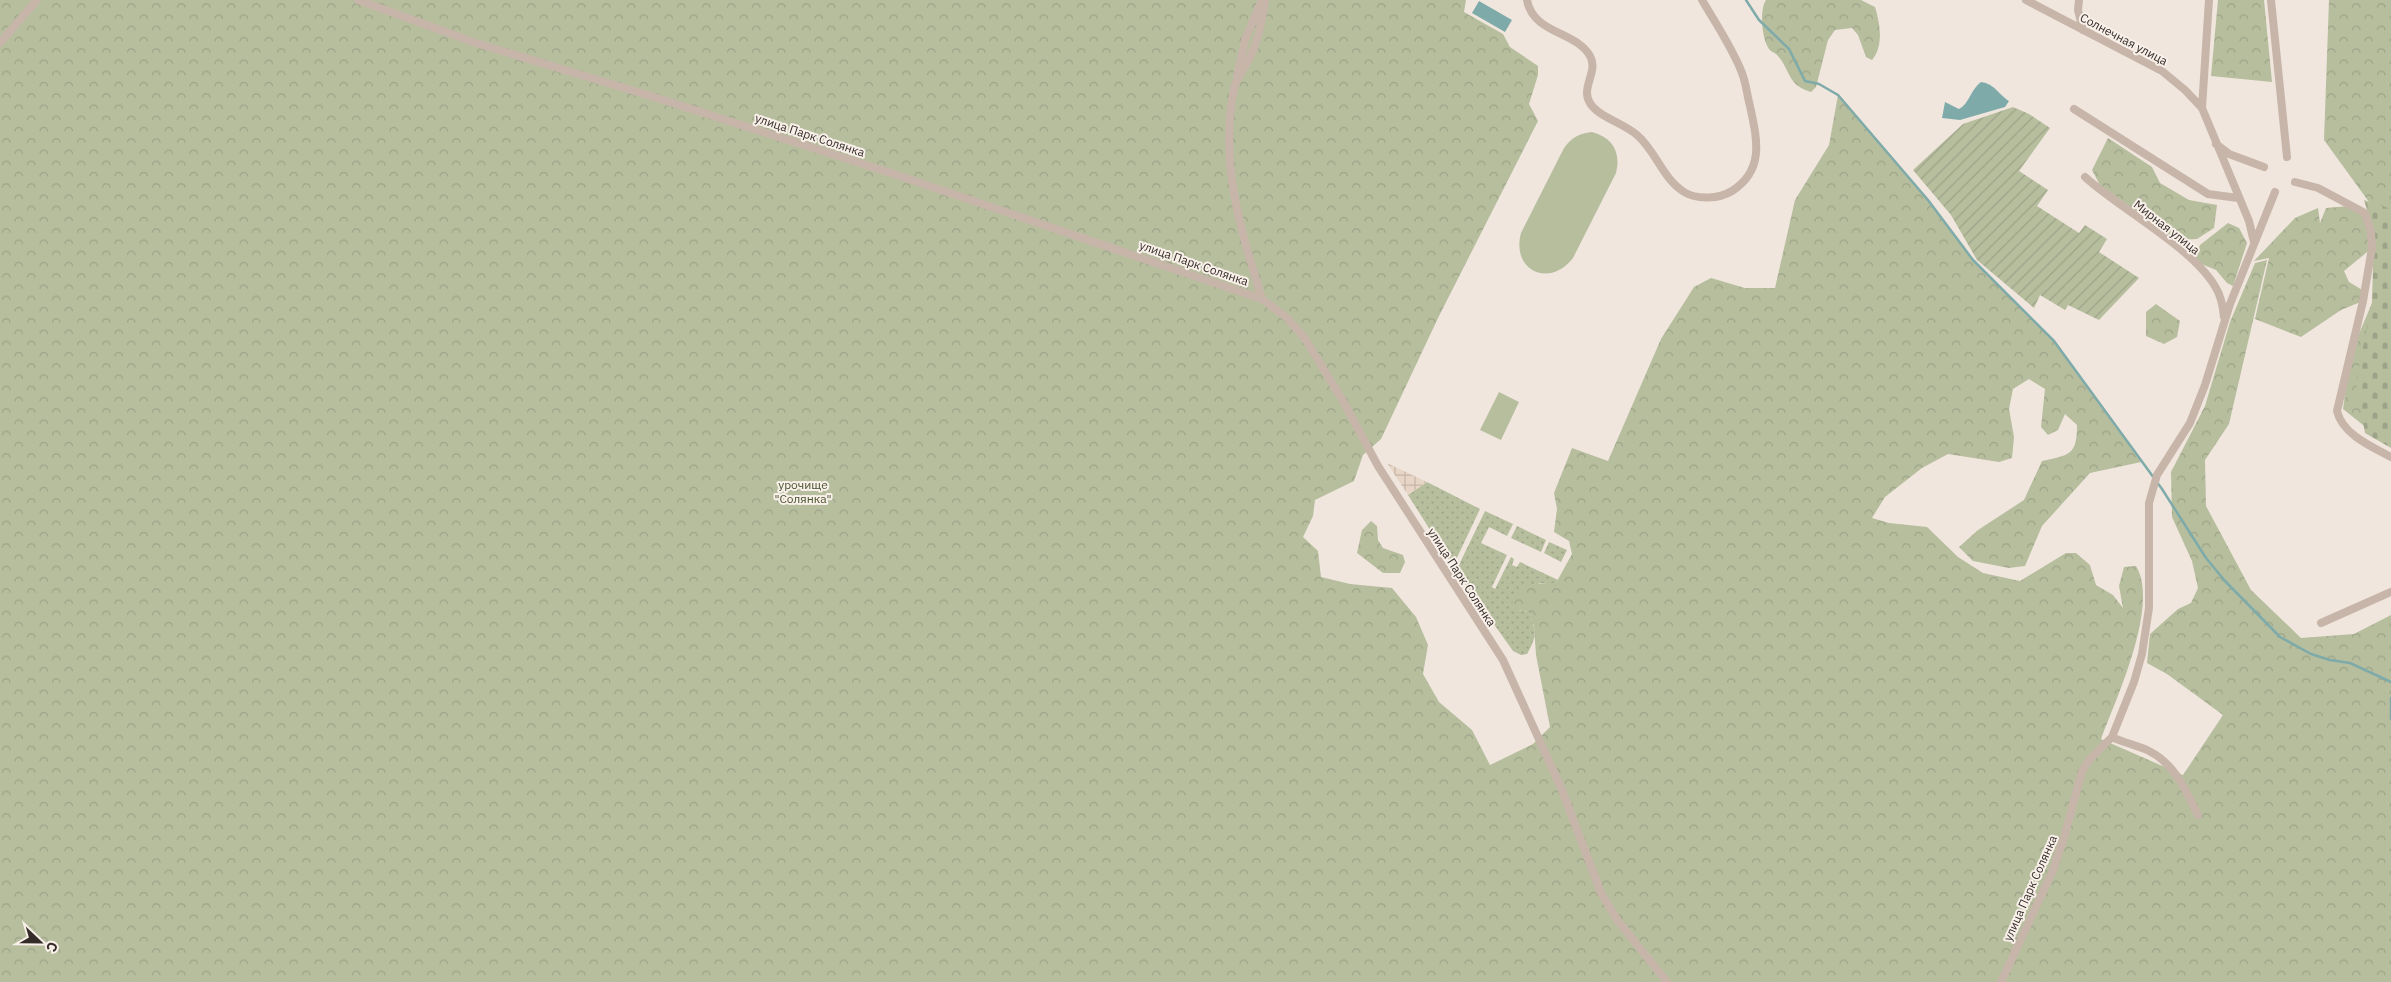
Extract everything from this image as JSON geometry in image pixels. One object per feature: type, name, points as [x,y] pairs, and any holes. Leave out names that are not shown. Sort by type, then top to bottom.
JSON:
[{"type":"street","points":[[0,43],[37,0]]},
{"type":"street","name":"улица Парк Солянка","points":[[358,0],[476,43],[654,97],[894,174],[1262,299],[1286,317],[1304,337],[1343,401],[1378,466],[1504,660],[1562,790],[1601,893],[1618,921],[1667,982]]},
{"type":"street","points":[[1262,299],[1242,236],[1230,172],[1230,112],[1236,81],[1249,59],[1260,31],[1264,0]]},
{"type":"street","points":[[1527,0],[1531,12],[1536,19],[1547,28],[1583,48],[1591,57],[1592,72],[1586,94],[1591,106],[1636,134],[1654,154],[1665,174],[1673,183],[1692,196],[1712,197],[1728,193],[1739,186],[1747,176],[1755,163],[1758,139],[1742,73],[1702,0]]},
{"type":"street","name":"Солнечная улица","points":[[2026,0],[2162,71],[2185,90],[2202,108],[2238,198],[2249,220],[2254,242]]},
{"type":"street","points":[[2079,0],[2078,10],[2083,30]]},
{"type":"street","points":[[2202,108],[2209,0]]},
{"type":"street","points":[[2271,0],[2287,157]]},
{"type":"street","points":[[2074,109],[2208,194],[2238,198]]},
{"type":"street","points":[[2215,142],[2229,154],[2264,167]]},
{"type":"street","name":"Мирная улица","points":[[2085,177],[2188,257],[2208,276],[2216,288],[2223,306],[2225,324]]},
{"type":"street","points":[[2295,182],[2318,188],[2365,213],[2371,232],[2372,248],[2363,301],[2337,411],[2339,422],[2366,444],[2391,457]]},
{"type":"street","name":"улица Парк Солянка","points":[[2001,982],[2053,870],[2065,834],[2077,781],[2090,759],[2112,737],[2134,682],[2149,608],[2149,503],[2151,490],[2157,475],[2190,423],[2205,385],[2230,304],[2275,192]]},
{"type":"street","points":[[2321,622],[2391,592]]},
{"type":"street","points":[[2112,737],[2126,744],[2148,750],[2170,766],[2180,778],[2198,815]]},
{"type":"green space","name":"урочище \"Солянка\"","points":[[0,0],[1466,0],[1464,12],[1503,34],[1510,47],[1538,66],[1538,75],[1529,104],[1538,121],[1439,316],[1381,439],[1363,455],[1354,481],[1315,500],[1313,516],[1303,537],[1318,551],[1321,577],[1350,584],[1392,588],[1416,617],[1428,645],[1423,674],[1439,702],[1472,730],[1490,765],[1533,744],[1550,727],[1536,655],[1534,626],[1528,612],[1518,610],[1512,604],[1518,592],[1523,588],[1535,584],[1556,583],[1572,554],[1569,541],[1554,532],[1557,509],[1554,493],[1572,448],[1608,461],[1661,339],[1694,287],[1711,278],[1745,288],[1775,288],[1795,200],[1829,145],[1838,95],[1928,200],[1973,260],[2054,341],[2141,462],[2090,473],[2042,526],[2025,566],[2009,568],[1973,561],[1959,547],[1978,530],[2024,500],[2042,461],[2065,455],[2070,452],[2075,442],[2077,425],[2065,414],[2058,430],[2048,435],[2041,427],[2045,389],[2029,379],[2013,389],[2009,409],[2014,437],[2012,458],[1999,462],[1948,454],[1922,468],[1885,497],[1872,518],[1889,523],[1927,527],[1958,557],[1983,573],[2020,581],[2066,553],[2076,553],[2090,565],[2096,585],[2113,595],[2123,608],[2119,586],[2124,567],[2136,566],[2142,583],[2143,604],[2139,627],[2125,677],[2101,739],[2183,775],[2223,715],[2167,674],[2147,663],[2150,634],[2178,609],[2191,603],[2198,588],[2192,561],[2172,517],[2171,472],[2205,406],[2230,322],[2255,263],[2267,260],[2229,424],[2205,460],[2206,506],[2251,590],[2301,638],[2354,634],[2391,615],[2391,982],[0,982]]},
{"type":"green space","points":[[1766,0],[1861,0],[1875,7],[1877,13],[1880,41],[1876,54],[1872,60],[1866,57],[1858,35],[1852,28],[1835,30],[1828,40],[1816,87],[1811,92],[1803,89],[1793,81],[1777,55],[1767,45],[1763,32],[1762,18]]},
{"type":"green space","points":[[2218,0],[2264,0],[2272,82],[2211,76]]},
{"type":"green space","points":[[2329,0],[2391,0],[2391,444],[2383,441],[2343,409],[2350,355],[2372,303],[2377,213],[2324,140]]},
{"type":"green space","points":[[2013,107],[2029,114],[2050,128],[2019,171],[2048,190],[2037,206],[2079,233],[2085,225],[2107,239],[2099,252],[2139,278],[2099,320],[2068,305],[2065,310],[2040,295],[2034,308],[1977,260],[1951,215],[1913,170],[1963,124]]},
{"type":"green space","points":[[1592,132],[1605,138],[1614,147],[1617,159],[1616,173],[1573,258],[1563,267],[1553,272],[1543,273],[1534,271],[1522,257],[1519,246],[1521,233],[1564,148],[1576,137]]},
{"type":"green space","points":[[2108,138],[2152,167],[2160,183],[2189,200],[2217,205],[2214,228],[2197,239],[2176,240],[2100,185],[2092,170]]},
{"type":"green space","points":[[2364,200],[2391,209],[2391,448],[2365,433],[2356,382],[2372,303],[2374,232]]},
{"type":"green space","points":[[2349,206],[2359,210],[2371,232],[2372,248],[2344,271],[2349,282],[2364,291],[2363,301],[2341,310],[2301,337],[2255,319],[2269,258],[2254,261],[2295,218],[2318,208],[2320,223],[2326,208]]},
{"type":"green space","points":[[2228,223],[2239,228],[2247,243],[2233,286],[2227,283],[2216,270],[2194,261],[2200,245]]},
{"type":"green space","points":[[2156,304],[2180,321],[2177,337],[2164,344],[2146,336],[2146,312]]},
{"type":"green space","points":[[1499,392],[1519,402],[1501,440],[1480,430]]},
{"type":"green space","points":[[1427,482],[1480,509],[1453,566],[1408,495]]},
{"type":"green space","points":[[1485,511],[1513,524],[1507,536],[1489,527],[1481,543],[1507,555],[1492,587],[1495,589],[1511,557],[1514,559],[1512,565],[1517,567],[1520,562],[1558,580],[1556,583],[1539,583],[1518,610],[1528,612],[1535,633],[1533,643],[1527,654],[1521,655],[1513,651],[1456,571]]},
{"type":"green space","points":[[1371,521],[1377,526],[1378,540],[1383,548],[1403,555],[1405,562],[1400,573],[1383,573],[1357,553],[1362,530]]},
{"type":"green space","points":[[1517,526],[1546,540],[1541,552],[1511,538]]},
{"type":"green space","points":[[1549,542],[1567,550],[1561,562],[1544,553]]},
{"type":"shaded area","points":[[1387,463],[1427,482],[1408,495]]},
{"type":"water","points":[[1479,1],[1512,20],[1505,32],[1472,13]]},
{"type":"water","points":[[1981,82],[1993,87],[2009,101],[2005,107],[1960,120],[1942,118],[1945,102],[1959,109]]},
{"type":"waterway","points":[[1746,0],[1759,20],[1789,49],[1805,81],[1819,84],[1838,95],[1928,200],[1973,260],[2054,341],[2162,489],[2206,558],[2225,581],[2280,637],[2311,654],[2330,660],[2350,663],[2391,682]]},
{"type":"waterway","points":[[2391,698],[2391,719]]}]
